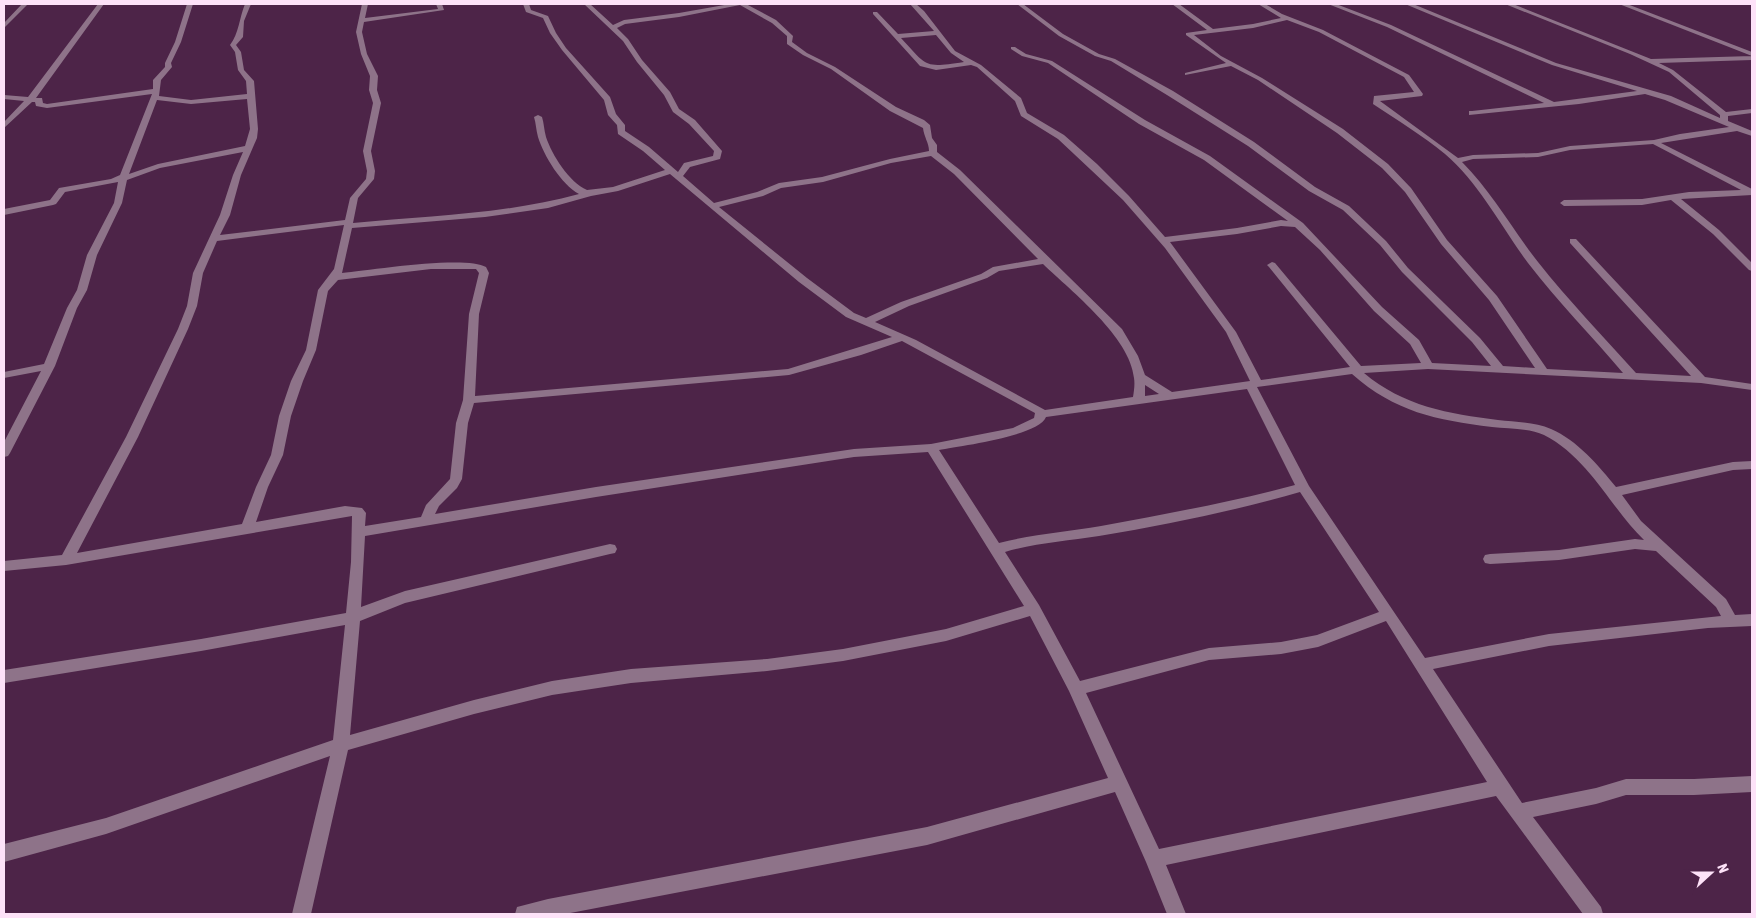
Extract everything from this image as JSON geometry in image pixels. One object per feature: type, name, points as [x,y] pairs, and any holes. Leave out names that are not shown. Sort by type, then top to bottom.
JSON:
[{"type":"street","points":[[4,26],[25,4]]},
{"type":"street","points":[[4,126],[33,96],[101,4]]},
{"type":"street","points":[[4,452],[50,366],[72,308],[82,290],[92,255],[118,203],[121,180],[156,94],[157,80],[169,67],[168,63],[178,42],[190,4]]},
{"type":"street","points":[[66,560],[132,437],[183,329],[192,306],[198,273],[214,239],[249,148],[254,129],[250,81],[241,70],[238,52],[233,45],[240,38],[241,22],[248,4]]},
{"type":"street","points":[[247,528],[277,455],[285,416],[297,381],[311,350],[323,290],[335,276],[344,249],[348,224],[357,193],[370,179],[371,171],[367,151],[377,103],[373,90],[374,76],[364,54],[359,32],[365,4]]},
{"type":"street","points":[[363,20],[441,10],[439,4]]},
{"type":"street","points":[[526,4],[528,10],[546,17],[553,34],[564,49],[607,99],[612,115],[621,125],[621,132],[646,149],[712,206],[839,308],[1035,406],[1041,414]]},
{"type":"street","points":[[214,239],[348,224],[469,216],[548,205],[579,194],[674,174],[687,165],[717,157],[718,151],[692,122],[676,110],[667,94],[639,61],[626,40],[587,4]]},
{"type":"street","points":[[612,28],[624,22],[711,10],[738,4]]},
{"type":"street","points":[[742,4],[768,17],[784,29],[790,36],[789,43],[800,51],[833,68],[893,109],[921,122],[927,128],[928,138],[933,145],[933,153]]},
{"type":"street","points":[[913,4],[922,12],[954,52],[977,65],[1018,100],[1024,114],[1060,138],[1094,166],[1163,240],[1196,283],[1231,332],[1253,384],[1304,487],[1500,788],[1594,914]]},
{"type":"street","points":[[1020,4],[1061,35],[1097,55],[1113,60],[1170,93],[1251,144],[1312,189],[1346,208],[1383,243],[1405,270],[1476,340],[1499,369]]},
{"type":"street","points":[[1175,4],[1211,30]]},
{"type":"street","points":[[1261,4],[1288,18],[1321,31],[1410,78],[1412,86],[1418,95],[1385,96],[1377,98],[1376,102],[1416,129],[1456,161],[1508,225],[1516,240],[1535,265],[1632,376]]},
{"type":"street","points":[[1331,4],[1390,26],[1407,36],[1551,103]]},
{"type":"street","points":[[1408,4],[1554,64],[1724,117],[1752,111]]},
{"type":"street","points":[[1508,4],[1671,70],[1724,117],[1739,128],[1752,134]]},
{"type":"street","points":[[1622,4],[1752,56]]},
{"type":"street","points":[[711,10],[754,10]]},
{"type":"street","points":[[875,13],[916,60],[924,66],[936,68],[971,63]]},
{"type":"street","points":[[1288,18],[1253,26],[1188,34],[1208,49],[1260,79],[1340,131],[1378,160],[1399,180],[1444,242],[1494,298],[1543,371]]},
{"type":"street","points":[[897,36],[938,33]]},
{"type":"street","points":[[1013,48],[1024,55],[1050,62],[1142,122],[1207,158],[1285,220],[1300,225],[1378,309],[1415,342],[1428,366]]},
{"type":"street","points":[[1650,61],[1752,56]]},
{"type":"street","points":[[1187,74],[1232,64]]},
{"type":"street","points":[[1472,113],[1551,103],[1616,98],[1646,92]]},
{"type":"street","points":[[4,97],[22,98],[33,96],[39,100],[39,104],[51,106],[156,94],[176,102],[193,103],[250,96]]},
{"type":"street","points":[[538,117],[541,134],[553,159],[579,194]]},
{"type":"street","points":[[1456,161],[1473,157],[1538,155],[1570,148],[1654,142],[1739,128]]},
{"type":"street","points":[[1654,142],[1740,188],[1752,192]]},
{"type":"street","points":[[4,212],[52,202],[62,190],[121,180],[166,164],[249,148]]},
{"type":"street","points":[[712,206],[760,194],[779,186],[823,179],[890,161],[933,153],[957,172],[1118,331],[1132,356],[1140,377],[1139,401]]},
{"type":"street","points":[[1564,203],[1642,202],[1740,188]]},
{"type":"street","points":[[1674,198],[1716,232],[1752,268]]},
{"type":"street","points":[[1163,240],[1237,231],[1285,220]]},
{"type":"street","points":[[1574,241],[1701,380]]},
{"type":"street","points":[[866,322],[905,304],[984,276],[996,269],[1046,261]]},
{"type":"street","points":[[1272,265],[1367,384],[1399,403],[1436,415],[1547,430],[1565,443],[1613,492],[1623,510],[1721,603],[1752,619]]},
{"type":"street","points":[[335,276],[431,266],[478,266],[483,269],[484,273],[474,314],[469,400],[462,423],[456,479],[453,487],[434,502],[427,513],[427,520]]},
{"type":"street","points":[[469,400],[788,372],[857,353],[901,338]]},
{"type":"street","points":[[4,376],[50,366]]},
{"type":"street","points":[[1041,414],[1356,370],[1428,366],[1701,380],[1751,388]]},
{"type":"street","points":[[1140,377],[1170,396]]},
{"type":"street","points":[[358,532],[596,492],[854,453],[930,448],[1016,432],[1039,420],[1041,414]]},
{"type":"street","points":[[930,448],[1034,609],[1076,689],[1154,859],[1176,914]]},
{"type":"street","points":[[1613,492],[1752,464]]},
{"type":"street","points":[[996,549],[1026,541],[1099,531],[1248,502],[1304,487]]},
{"type":"street","points":[[4,566],[45,564],[247,528],[352,511],[359,513],[354,617],[342,745],[302,914]]},
{"type":"street","points":[[1490,559],[1559,555],[1636,544],[1661,546]]},
{"type":"street","points":[[4,677],[200,645],[354,617],[405,596],[610,549]]},
{"type":"street","points":[[1721,603],[1731,621]]},
{"type":"street","points":[[4,853],[106,826],[342,745],[474,707],[552,688],[631,676],[758,666],[844,655],[946,635],[1034,609]]},
{"type":"street","points":[[1076,689],[1209,654],[1281,648],[1318,642],[1388,614]]},
{"type":"street","points":[[1421,665],[1549,640],[1752,619]]},
{"type":"street","points":[[524,914],[927,836],[1119,784]]},
{"type":"street","points":[[1517,812],[1596,796],[1626,787],[1752,784]]},
{"type":"street","points":[[1154,859],[1500,788]]}]
